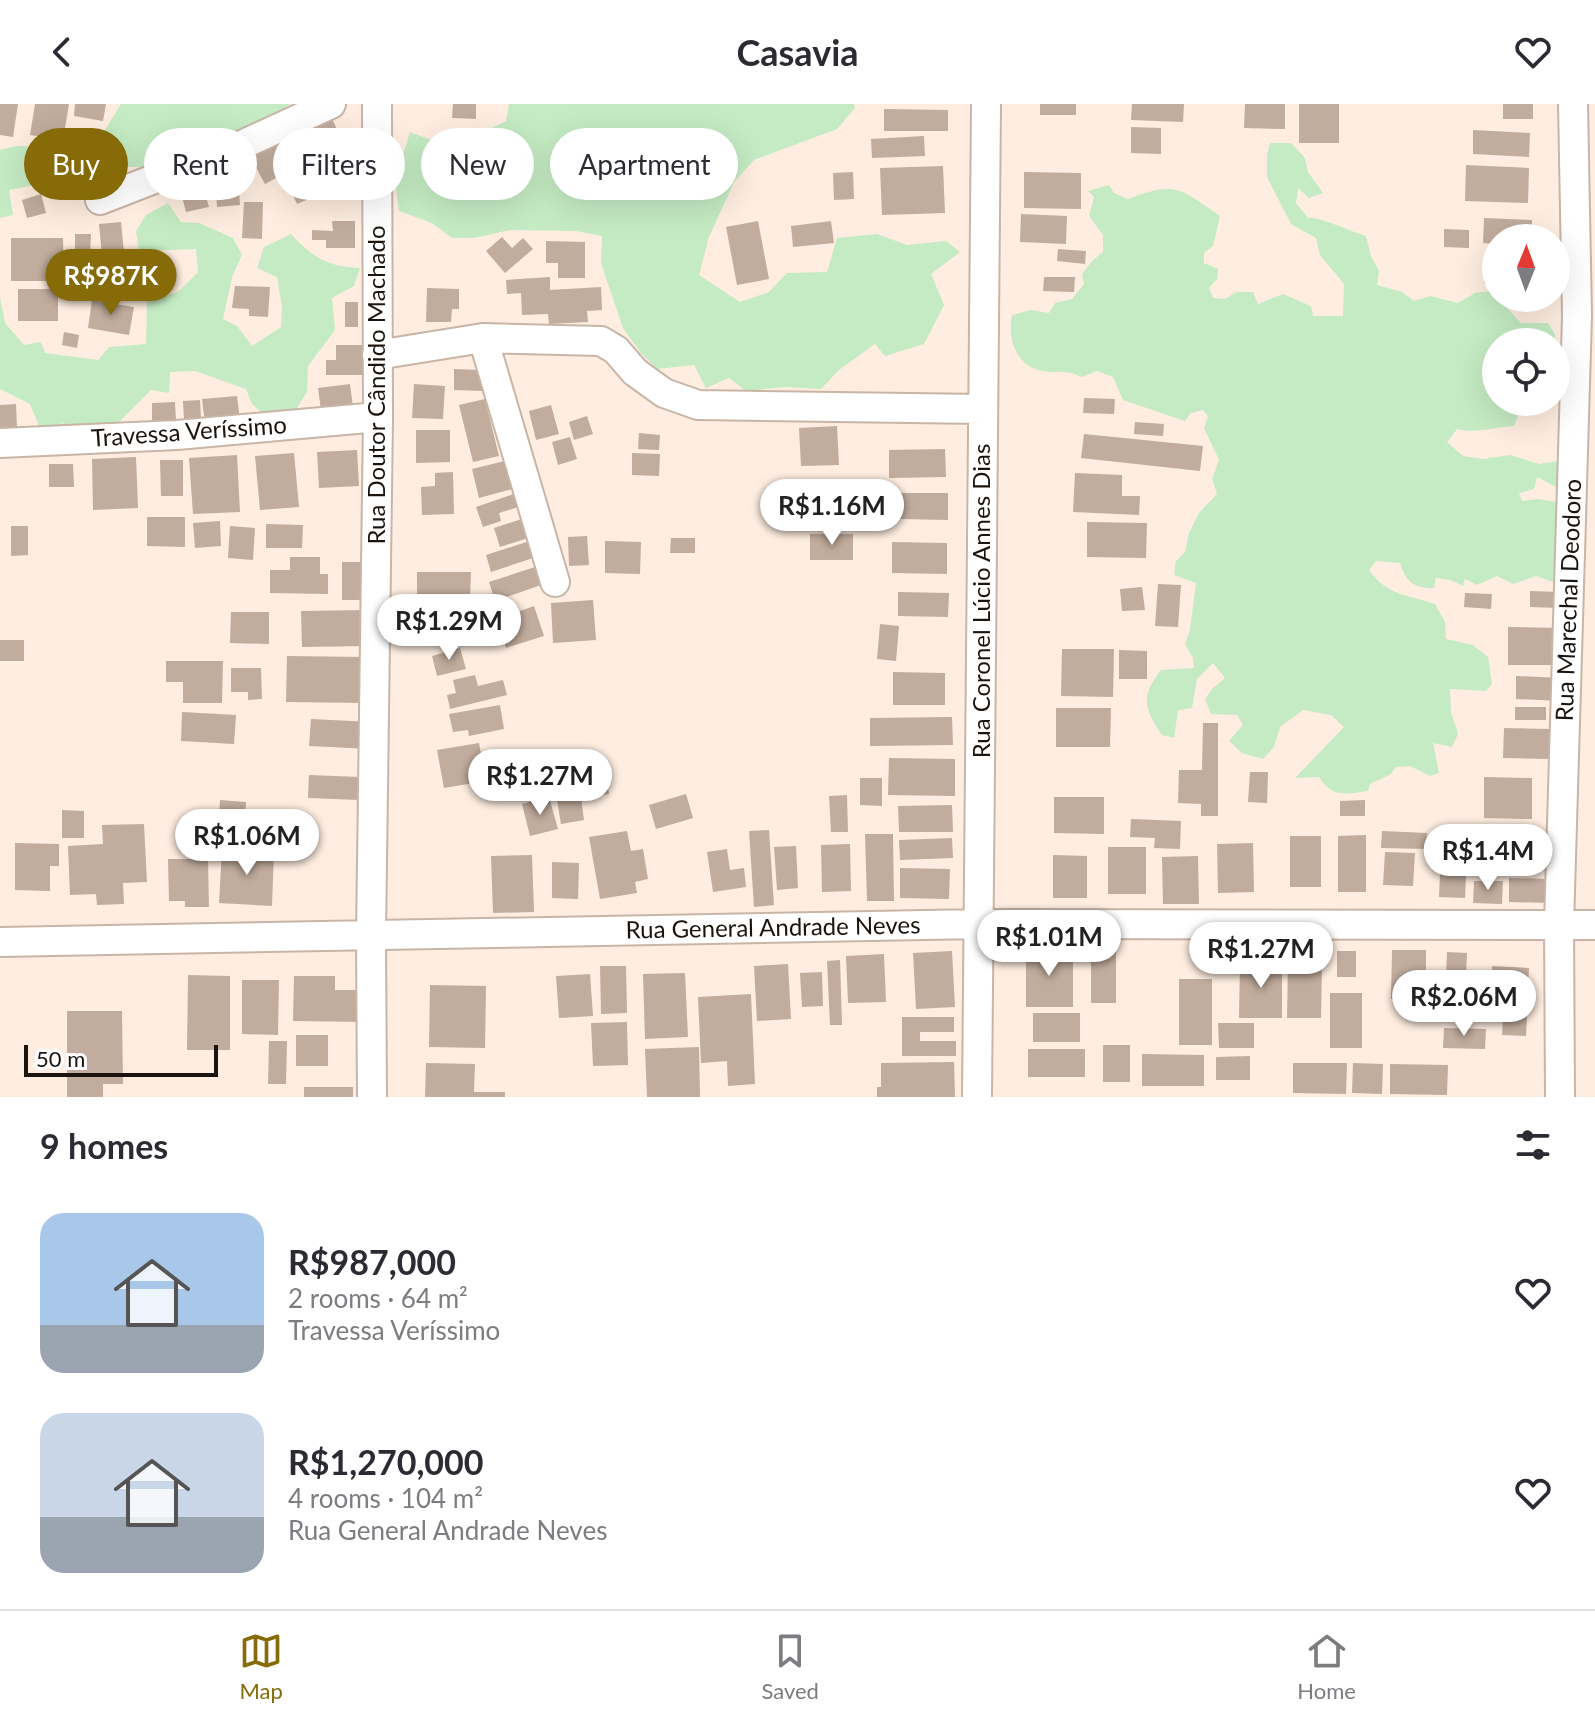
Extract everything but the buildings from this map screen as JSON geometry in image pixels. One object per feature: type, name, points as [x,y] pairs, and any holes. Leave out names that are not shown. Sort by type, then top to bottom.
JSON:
[{"type":"street","points":[[128,189],[244,144],[331,104]]},
{"type":"street","name":"Rua Doutor Cândido Machado","points":[[372,1097],[371,937],[378,417],[377,104]]},
{"type":"street","name":"Rua Coronel Lúcio Annes Dias","points":[[977,1097],[986,104]]},
{"type":"street","name":"Rua Marechal Deodoro","points":[[1560,1097],[1559,925],[1586,316],[1573,104]]},
{"type":"street","points":[[483,338],[555,582]]},
{"type":"street","points":[[377,355],[483,338],[601,341],[616,350],[635,372],[664,393],[698,405],[983,409]]},
{"type":"street","name":"Travessa Veríssimo","points":[[0,443],[177,435],[378,417]]},
{"type":"street","name":"Rua General Andrade Neves","points":[[0,942],[979,924],[1595,925]]},
{"type":"green space","points":[[121,104],[290,104],[274,117],[246,128],[144,128],[144,167],[128,167],[128,128],[106,128]]},
{"type":"green space","points":[[509,104],[854,104],[855,108],[837,129],[754,160],[738,178],[738,128],[550,128],[550,200],[726,200],[709,237],[699,275],[740,302],[769,292],[787,273],[827,272],[837,238],[877,234],[907,245],[946,241],[960,252],[931,274],[944,305],[924,344],[885,356],[875,344],[839,370],[821,389],[785,387],[746,391],[729,378],[706,388],[694,365],[657,369],[623,328],[601,263],[602,236],[576,231],[510,230],[474,238],[452,238],[432,223],[399,211],[397,200],[405,200],[405,149],[410,132],[421,136],[421,200],[534,200],[534,128],[491,128],[506,121]]},
{"type":"green space","points":[[1270,143],[1291,143],[1305,158],[1308,172],[1323,193],[1309,198],[1298,188],[1296,203],[1308,218],[1366,236],[1379,271],[1377,285],[1402,292],[1414,301],[1430,296],[1458,303],[1482,292],[1482,312],[1511,312],[1521,323],[1548,323],[1551,328],[1482,328],[1482,416],[1518,416],[1514,426],[1477,431],[1457,429],[1447,442],[1463,456],[1483,459],[1510,455],[1539,464],[1558,461],[1562,476],[1556,487],[1537,477],[1534,489],[1519,493],[1522,501],[1538,499],[1563,503],[1565,576],[1553,582],[1536,576],[1513,584],[1497,576],[1477,585],[1465,579],[1463,586],[1436,578],[1434,588],[1427,588],[1411,583],[1400,563],[1376,561],[1369,570],[1383,585],[1435,604],[1445,622],[1446,639],[1473,645],[1488,657],[1492,684],[1486,691],[1450,689],[1451,712],[1458,734],[1452,747],[1433,743],[1439,773],[1430,776],[1410,766],[1396,767],[1391,774],[1370,784],[1368,791],[1340,793],[1329,788],[1319,777],[1295,778],[1344,727],[1331,715],[1303,710],[1280,727],[1274,747],[1263,759],[1242,753],[1229,741],[1243,725],[1237,715],[1211,714],[1205,699],[1225,678],[1213,663],[1197,679],[1192,708],[1178,710],[1174,738],[1162,735],[1148,710],[1147,695],[1154,679],[1161,670],[1194,668],[1193,658],[1185,644],[1196,583],[1174,575],[1176,561],[1185,552],[1189,533],[1199,513],[1217,494],[1212,479],[1219,460],[1204,428],[1208,416],[1203,410],[1191,413],[1185,421],[1123,400],[1113,377],[1097,371],[1082,377],[1034,368],[1020,358],[1012,342],[1012,315],[1031,310],[1049,313],[1055,303],[1072,299],[1084,284],[1082,274],[1103,252],[1103,235],[1089,216],[1094,197],[1088,191],[1109,185],[1114,193],[1128,199],[1157,190],[1177,190],[1220,216],[1213,246],[1204,253],[1204,263],[1218,269],[1217,279],[1209,288],[1213,298],[1225,299],[1236,292],[1253,292],[1258,304],[1283,294],[1311,306],[1313,316],[1343,316],[1344,284],[1320,255],[1316,238],[1291,224],[1267,177]]},
{"type":"green space","points":[[24,146],[24,187],[9,190],[13,215],[0,218],[0,150]]},
{"type":"green space","points":[[168,203],[181,222],[199,223],[233,238],[242,255],[232,277],[223,319],[237,326],[252,346],[281,327],[282,307],[277,277],[257,268],[264,247],[291,234],[321,259],[339,266],[360,268],[354,286],[332,298],[335,330],[308,366],[307,392],[295,411],[268,418],[252,404],[246,389],[195,371],[170,372],[169,393],[151,390],[115,426],[76,432],[63,423],[50,430],[39,426],[30,404],[0,389],[0,297],[5,323],[24,345],[41,342],[45,353],[98,360],[109,347],[146,344],[147,302],[178,292],[198,272],[196,249],[139,251],[136,231],[146,215]]}]
